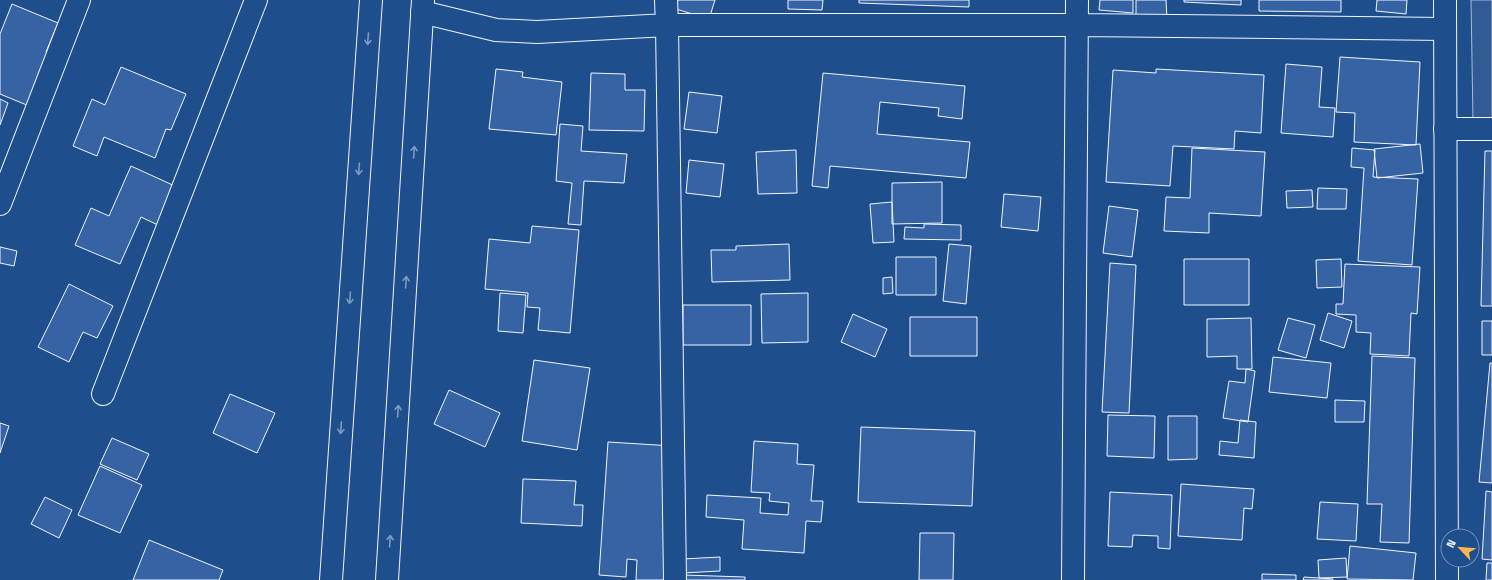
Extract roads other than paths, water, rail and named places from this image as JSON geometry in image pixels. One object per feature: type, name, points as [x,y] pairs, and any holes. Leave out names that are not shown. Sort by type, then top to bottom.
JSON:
[{"type":"main road","points":[[0,204],[79,0]]},
{"type":"main road","points":[[103,394],[256,0]]},
{"type":"main road","points":[[331,580],[371,0]]},
{"type":"main road","points":[[666,0],[675,580]]},
{"type":"main road","points":[[1073,580],[1077,0]]},
{"type":"main road","points":[[1445,0],[1447,580]]},
{"type":"main road","points":[[387,580],[422,6],[496,30],[537,32],[666,25],[1077,25],[1445,29]]},
{"type":"main road","points":[[1446,128],[1492,129]]}]
